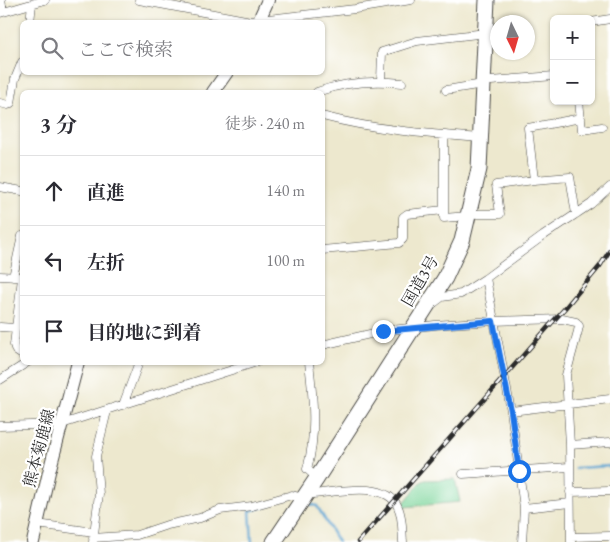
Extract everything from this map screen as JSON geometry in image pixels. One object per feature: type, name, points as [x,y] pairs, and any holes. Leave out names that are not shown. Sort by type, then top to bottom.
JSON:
[{"type":"highway","name":"国道3号","points":[[274,542],[308,496],[418,327],[424,310],[445,278],[473,215],[486,171],[487,0]]},
{"type":"highway","name":"国道3号","points":[[283,542],[317,478],[418,327],[442,297],[459,268],[474,229],[473,215],[494,0]]},
{"type":"main road","points":[[259,20],[268,0]]},
{"type":"main road","points":[[215,90],[225,75]]},
{"type":"main road","name":"熊本菊鹿線","points":[[33,542],[77,365]]},
{"type":"street","points":[[1,0],[1,13],[45,0]]},
{"type":"street","points":[[139,0],[247,20]]},
{"type":"street","points":[[355,0],[355,9]]},
{"type":"street","points":[[267,20],[411,0]]},
{"type":"street","points":[[30,20],[32,4]]},
{"type":"street","points":[[595,21],[610,19]]},
{"type":"street","points":[[380,80],[382,52],[417,41],[486,33]]},
{"type":"street","points":[[0,103],[8,105],[11,103],[15,79],[20,67]]},
{"type":"street","points":[[446,90],[487,83],[550,76]]},
{"type":"street","points":[[322,90],[330,87],[380,80],[402,83]]},
{"type":"street","points":[[579,105],[582,130],[602,127]]},
{"type":"street","points":[[325,117],[401,132],[481,138]]},
{"type":"street","points":[[534,180],[528,128],[581,118]]},
{"type":"street","points":[[444,136],[444,218],[500,214],[496,185],[570,177],[576,214]]},
{"type":"street","points":[[0,187],[20,191]]},
{"type":"street","points":[[424,310],[442,297],[461,294],[486,278],[591,204],[610,187]]},
{"type":"street","points":[[325,250],[399,243],[403,239],[403,217],[408,214],[444,210]]},
{"type":"street","points":[[13,277],[20,245]]},
{"type":"street","points":[[0,276],[20,278]]},
{"type":"street","points":[[486,278],[511,411],[524,508],[522,542]]},
{"type":"street","points":[[20,292],[14,345],[16,351],[20,354]]},
{"type":"street","points":[[325,344],[383,331],[418,327],[493,321],[562,319],[576,322],[579,326],[578,332],[566,375],[570,445],[571,540],[610,536]]},
{"type":"street","points":[[0,327],[15,328]]},
{"type":"street","points":[[0,380],[23,365]]},
{"type":"street","points":[[123,405],[138,365]]},
{"type":"street","points":[[0,426],[62,424],[248,365]]},
{"type":"street","points":[[309,365],[313,396],[312,454],[307,469],[317,478]]},
{"type":"street","points":[[511,411],[610,399]]},
{"type":"street","points":[[93,537],[99,494],[96,456],[107,411]]},
{"type":"street","points":[[570,445],[610,442]]},
{"type":"street","points":[[463,474],[570,467]]},
{"type":"street","points":[[37,524],[93,537],[137,536],[167,525],[200,518],[220,510],[252,506],[292,495],[308,496],[371,489],[387,495],[395,501],[399,508],[403,542]]},
{"type":"street","points":[[570,492],[610,491]]},
{"type":"street","points":[[524,508],[570,503]]},
{"type":"green space","points":[[455,479],[460,502],[404,507],[403,504],[421,482],[425,480]]},
{"type":"waterway","points":[[575,468],[610,466]]},
{"type":"waterway","points":[[306,503],[317,506],[338,542]]},
{"type":"waterway","points":[[252,542],[250,511],[269,505]]},
{"type":"railway","points":[[358,542],[565,308],[600,266],[610,250]]},
{"type":"route","points":[[383,331],[493,321],[511,411],[519,471]]}]
